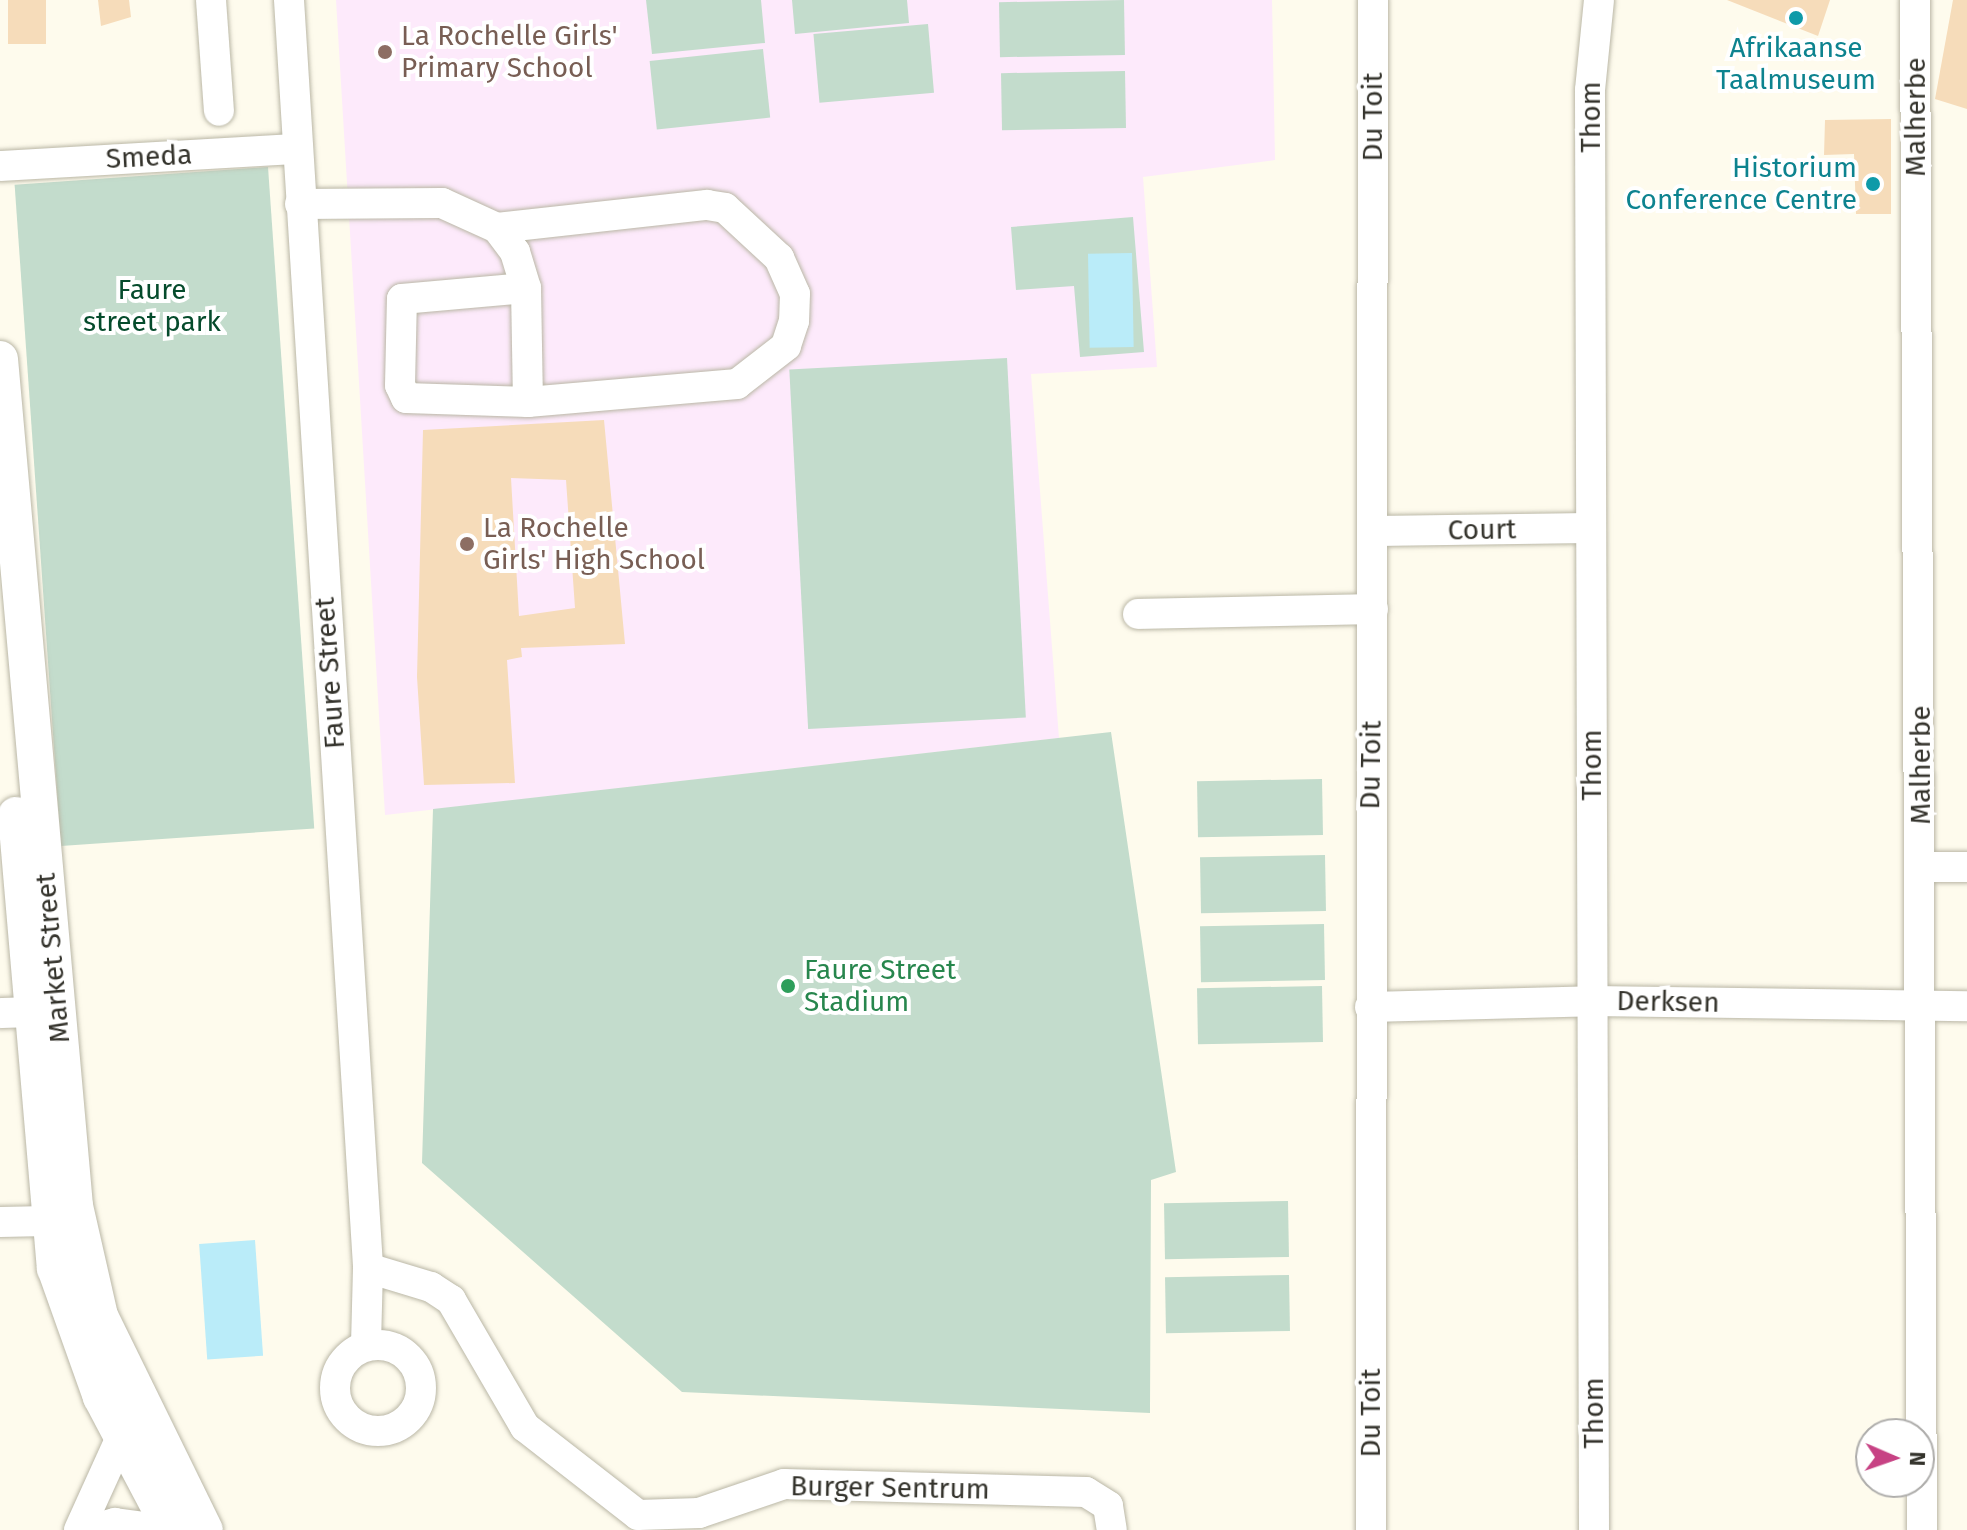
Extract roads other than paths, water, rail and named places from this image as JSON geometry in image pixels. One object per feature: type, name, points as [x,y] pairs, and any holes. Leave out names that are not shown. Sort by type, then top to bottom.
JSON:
[{"type":"main road","name":"Market Street","points":[[0,359],[75,1206],[100,1316],[205,1530]]},
{"type":"main road","name":"Market Street","points":[[0,610],[15,1012],[48,1221],[72,1325],[169,1530]]},
{"type":"street","points":[[211,0],[219,111]]},
{"type":"street","name":"Faure Street","points":[[289,0],[368,1268],[366,1346]]},
{"type":"street","name":"Du Toit","points":[[1371,1530],[1373,0]]},
{"type":"street","name":"Thom","points":[[1594,1530],[1590,90],[1599,0]]},
{"type":"street","name":"Malherbe","points":[[1915,0],[1923,1006],[1922,1530]]},
{"type":"street","name":"Smeda","points":[[0,166],[297,149]]},
{"type":"street","points":[[300,204],[442,203],[497,228],[515,252],[526,288],[528,402]]},
{"type":"street","points":[[497,228],[716,206],[745,221],[779,258],[795,294],[786,346],[737,384],[528,402],[406,398],[398,308],[412,295],[526,288]]},
{"type":"street","name":"Court","points":[[1374,531],[1591,528]]},
{"type":"street","points":[[1138,614],[1373,609]]},
{"type":"street","points":[[1922,867],[1967,867]]},
{"type":"street","name":"Derksen","points":[[1370,1007],[1592,1001],[1967,1006]]},
{"type":"street","points":[[0,1222],[48,1221]]},
{"type":"street","name":"Burger Sentrum","points":[[368,1268],[431,1287],[451,1300],[525,1427],[630,1510],[699,1522],[784,1484],[1086,1492],[1108,1506],[1112,1530]]},
{"type":"street","points":[[79,1530],[122,1435]]},
{"type":"street","points":[[90,1530],[115,1523],[169,1530]]},
{"type":"water","points":[[1132,253],[1134,347],[1090,348],[1088,254]]},
{"type":"water","points":[[255,1240],[263,1356],[207,1360],[199,1244]]},
{"type":"place","name":"Afrikaanse Taalmuseum","points":[[1796,18]]},
{"type":"place","name":"La Rochelle Girls' Primary School","points":[[385,52]]},
{"type":"place","name":"Historium Conference Centre","points":[[1873,184]]},
{"type":"place","name":"La Rochelle Girls' High School","points":[[467,544]]},
{"type":"place","name":"Faure Street Stadium","points":[[788,986]]},
{"type":"park label","name":"Faure street park","points":[[152,306]]}]
